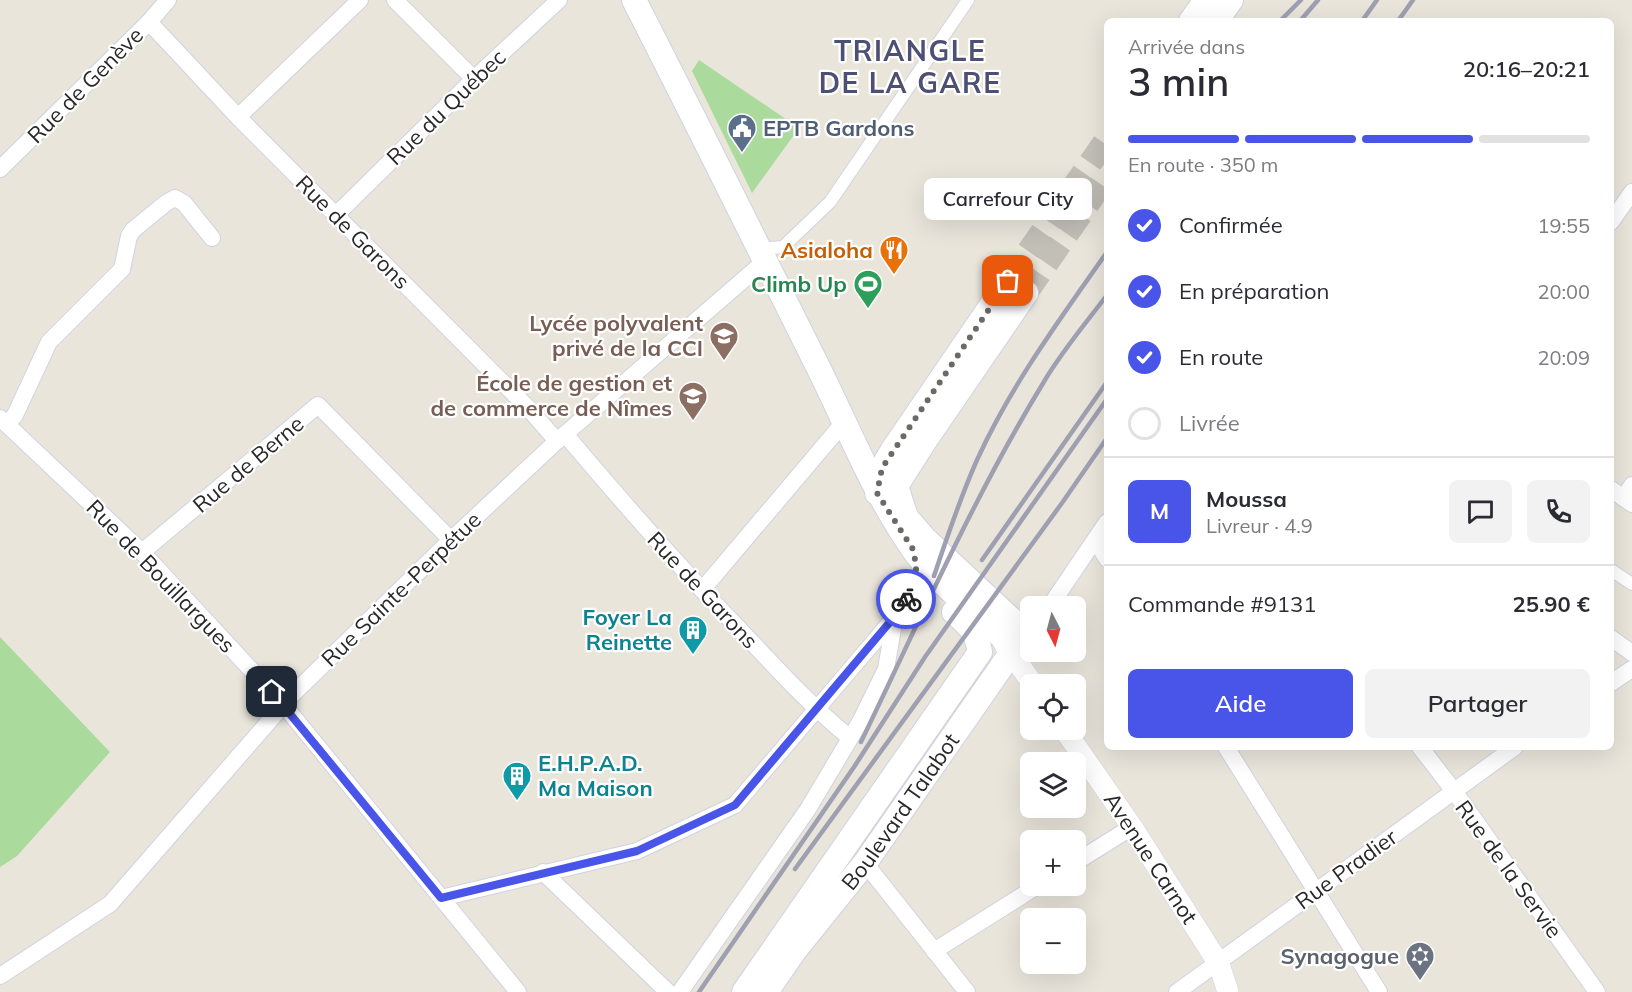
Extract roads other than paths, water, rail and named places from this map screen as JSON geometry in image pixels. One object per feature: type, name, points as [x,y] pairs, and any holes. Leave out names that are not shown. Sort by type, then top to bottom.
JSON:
[{"type":"main road","points":[[634,0],[707,143],[758,254],[845,421],[906,517],[925,539],[1015,623],[1011,653]]},
{"type":"main road","points":[[1193,18],[1206,0]]},
{"type":"main road","points":[[1218,18],[1231,0]]},
{"type":"main road","points":[[1011,653],[1004,638],[927,567],[914,551],[887,490],[882,468],[892,451],[1017,287]]},
{"type":"main road","points":[[914,551],[917,578]]},
{"type":"main road","name":"Boulevard Talabot","points":[[744,992],[980,652],[974,630],[917,578]]},
{"type":"main road","name":"Boulevard Talabot","points":[[766,992],[795,950],[865,863],[1011,653]]},
{"type":"street","name":"Rue de Genève","points":[[0,169],[168,0]]},
{"type":"street","points":[[238,117],[360,0]]},
{"type":"street","points":[[395,0],[474,79]]},
{"type":"street","name":"Rue du Québec","points":[[336,215],[474,79],[559,0]]},
{"type":"street","points":[[758,254],[783,247],[830,202],[968,0]]},
{"type":"street","name":"Rue de Garons","points":[[148,22],[238,117],[529,409],[561,438],[816,710],[849,737]]},
{"type":"street","points":[[1614,218],[1632,192]]},
{"type":"street","points":[[4,421],[15,416],[49,342],[122,269],[129,236],[133,230],[175,198],[184,202],[212,238]]},
{"type":"street","name":"Rue Sainte-Perpétue","points":[[0,976],[110,904],[283,704],[451,540],[758,254]]},
{"type":"street","name":"Rue de Berne","points":[[142,552],[318,405],[451,540]]},
{"type":"street","name":"Rue de Bouillargues","points":[[4,421],[142,552],[283,704],[518,992]]},
{"type":"street","points":[[702,590],[845,421]]},
{"type":"street","points":[[1057,596],[1104,526]]},
{"type":"street","points":[[1095,540],[1104,554]]},
{"type":"street","points":[[1614,572],[1632,584]]},
{"type":"street","points":[[441,898],[637,851],[735,805],[895,616],[917,578]]},
{"type":"street","points":[[680,992],[808,809],[861,720],[886,669],[895,616]]},
{"type":"street","points":[[1614,640],[1632,652]]},
{"type":"street","name":"Boulevard Talabot","points":[[1011,653],[1020,642]]},
{"type":"street","points":[[1011,653],[1026,674]]},
{"type":"street","points":[[1614,681],[1632,669]]},
{"type":"street","name":"Avenue Carnot","points":[[1072,740],[1132,827],[1219,964],[1228,992]]},
{"type":"street","points":[[1229,750],[1379,992]]},
{"type":"street","name":"Rue de la Servie","points":[[1422,750],[1597,992]]},
{"type":"street","name":"Rue Pradier","points":[[1177,992],[1219,964],[1511,750]]},
{"type":"street","points":[[1086,856],[1132,827]]},
{"type":"street","points":[[865,863],[967,992]]},
{"type":"street","points":[[543,872],[668,992]]},
{"type":"street","points":[[934,951],[1022,896]]},
{"type":"tunnel","points":[[1008,281],[1104,143]]},
{"type":"tunnel","points":[[1026,293],[1104,180]]},
{"type":"railway","points":[[1283,18],[1301,0]]},
{"type":"railway","points":[[1303,18],[1318,0]]},
{"type":"railway","points":[[1364,18],[1377,0]]},
{"type":"railway","points":[[1400,18],[1413,0]]},
{"type":"railway","points":[[934,576],[965,489],[990,432],[1037,353],[1104,256]]},
{"type":"railway","points":[[861,742],[948,559],[1019,424],[1052,369],[1104,299]]},
{"type":"railway","points":[[982,560],[1104,386]]},
{"type":"railway","points":[[699,992],[854,767],[925,657],[1104,403]]},
{"type":"railway","points":[[795,869],[1104,442]]},
{"type":"place","name":"EPTB Gardons","points":[[742,154]]},
{"type":"place","name":"Asialoha","points":[[894,276]]},
{"type":"place","name":"Carrefour City","points":[[1008,281]]},
{"type":"place","name":"Climb Up","points":[[868,310]]},
{"type":"place","name":"Lycée polyvalent privé de la CCI","points":[[724,362]]},
{"type":"place","name":"École de gestion et de commerce de Nîmes","points":[[693,422]]},
{"type":"place","name":"Foyer La Reinette","points":[[693,656]]},
{"type":"place","name":"E.H.P.A.D. Ma Maison","points":[[517,802]]},
{"type":"place","name":"Synagogue","points":[[1420,982]]},
{"type":"district","name":"TRIANGLE DE LA GARE","points":[[910,67]]}]
